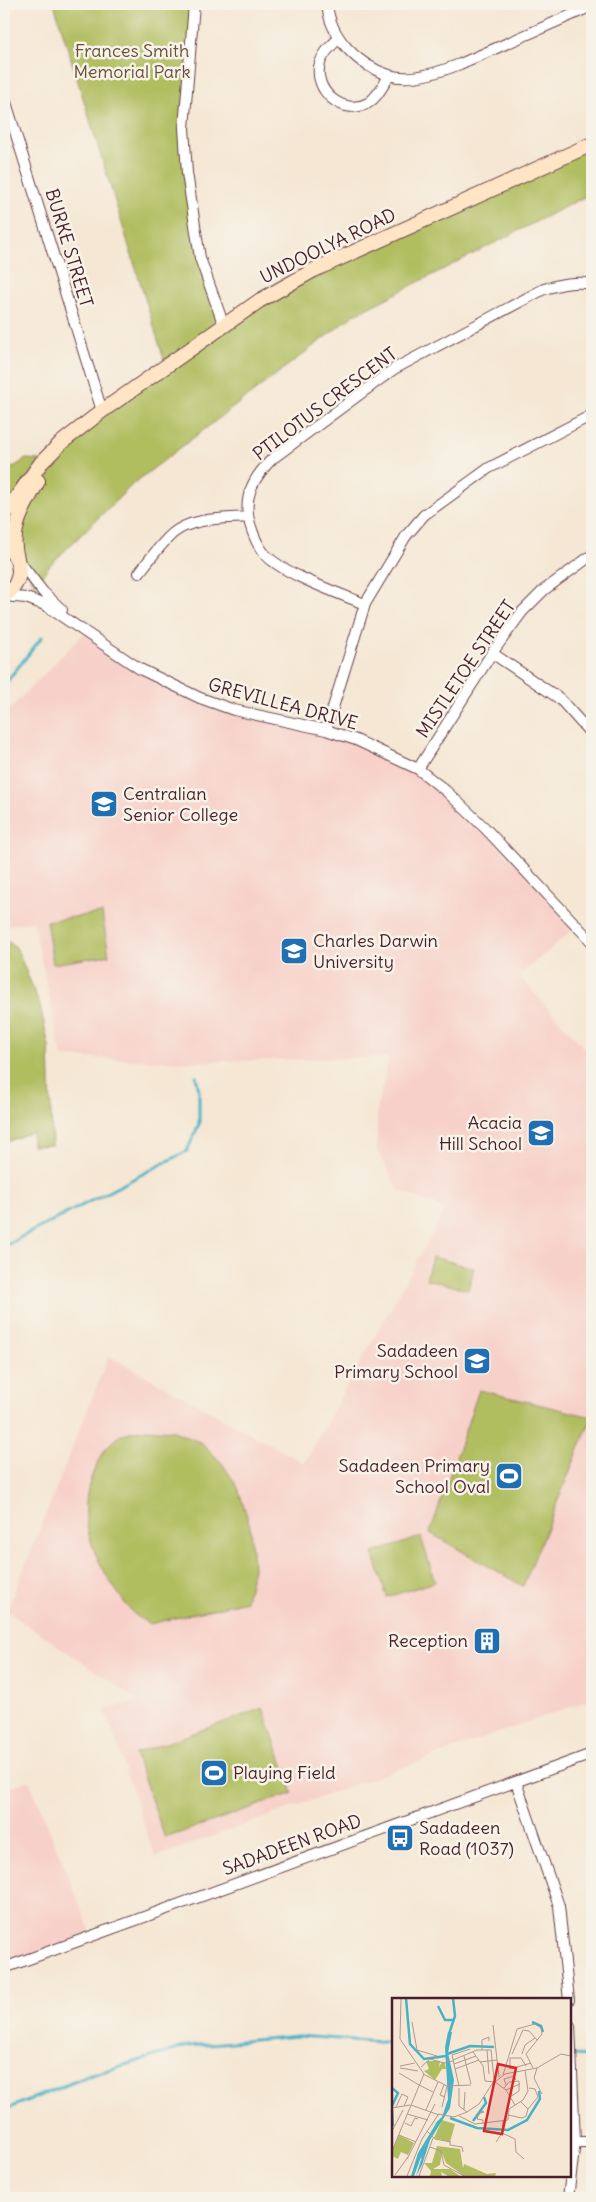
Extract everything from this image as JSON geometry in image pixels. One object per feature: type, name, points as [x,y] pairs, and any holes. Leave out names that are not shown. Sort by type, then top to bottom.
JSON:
[{"type":"main road","name":"UNDOOLYA ROAD","points":[[4,515],[51,452],[102,411],[265,297],[314,270],[592,144]]},
{"type":"main road","name":"UNDOOLYA ROAD","points":[[4,596],[18,581],[20,568],[14,538],[17,522],[26,502],[51,460],[75,432]]},
{"type":"main road","points":[[4,546],[12,551],[17,559]]},
{"type":"street","points":[[194,4],[184,128],[187,173],[200,258],[224,326]]},
{"type":"street","points":[[326,4],[330,21],[338,39],[354,56],[389,76],[408,76],[442,71],[592,6]]},
{"type":"street","points":[[338,39],[325,53],[319,64],[318,76],[327,96],[337,103],[346,106],[367,103],[378,93],[389,76]]},
{"type":"street","name":"BURKE STREET","points":[[4,96],[102,411]]},
{"type":"street","name":"PTILOTUS CRESCENT","points":[[364,604],[282,568],[271,560],[256,542],[248,517],[248,500],[256,476],[272,459],[394,369],[544,289],[563,283],[580,282],[592,284]]},
{"type":"street","points":[[326,730],[364,604],[406,536],[424,515],[489,468],[592,415]]},
{"type":"street","points":[[139,573],[173,534],[187,526],[202,521],[248,517]]},
{"type":"street","name":"MISTLETOE STREET","points":[[418,769],[492,653],[522,612],[544,590],[592,555]]},
{"type":"street","name":"GREVILLEA DRIVE","points":[[17,559],[43,592],[86,630],[140,669],[200,698],[234,710],[326,730],[356,740],[418,769],[446,792],[484,828],[592,942]]},
{"type":"street","name":"GREVILLEA DRIVE","points":[[4,596],[34,600],[86,630]]},
{"type":"street","points":[[492,653],[560,699],[592,735]]},
{"type":"street","name":"SADADEEN ROAD","points":[[4,1968],[592,1754]]},
{"type":"street","points":[[516,1782],[559,1906],[569,1998]]},
{"type":"street","points":[[571,2076],[575,2142],[571,2174]]},
{"type":"street","points":[[575,2142],[592,2142]]},
{"type":"street","points":[[568,2198],[571,2177]]},
{"type":"shaded area","points":[[86,631],[114,651],[200,698],[326,730],[386,752],[446,791],[577,926],[519,976],[592,1057],[592,1699],[155,1857],[105,1710],[139,1701],[7,1611],[109,1356],[304,1463],[446,1209],[399,1191],[377,1150],[377,1109],[389,1057],[189,1062],[62,1057],[33,921],[4,926],[4,715]]},
{"type":"shaded area","points":[[29,1780],[92,1935],[4,1968],[4,1790]]},
{"type":"green space","name":"Frances Smith Memorial Park","points":[[54,4],[194,4],[184,128],[192,212],[224,326],[259,301],[592,144],[592,193],[354,315],[133,484],[49,566],[35,585],[14,549],[32,488],[51,460],[166,366]]},
{"type":"green space","points":[[26,459],[40,460],[4,512],[4,473]]},
{"type":"green space","points":[[102,913],[109,955],[53,964],[46,921]]},
{"type":"green space","points":[[4,939],[16,947],[40,1005],[49,1047],[52,1145],[32,1146],[32,1132],[4,1143]]},
{"type":"green space","points":[[432,1257],[474,1268],[468,1290],[426,1279]]},
{"type":"green space","name":"Sadadeen Primary School Oval","points":[[479,1390],[592,1417],[523,1586],[430,1533]]},
{"type":"green space","points":[[146,1429],[174,1431],[202,1443],[222,1463],[238,1488],[250,1526],[253,1569],[246,1601],[150,1624],[130,1610],[106,1575],[92,1544],[88,1528],[86,1512],[91,1479],[100,1458],[112,1442],[123,1434]]},
{"type":"green space","points":[[421,1537],[435,1582],[387,1597],[373,1553]]},
{"type":"green space","name":"Playing Field","points":[[263,1708],[293,1793],[165,1838],[135,1754]]},
{"type":"waterway","points":[[4,685],[42,637]]},
{"type":"waterway","points":[[4,1246],[187,1151],[199,1124],[199,1091],[196,1076]]},
{"type":"waterway","points":[[4,2110],[91,2075],[188,2046],[298,2036],[392,2043]]},
{"type":"waterway","points":[[573,2055],[592,2056]]},
{"type":"place","name":"Centralian Senior College","points":[[104,804]]},
{"type":"place","name":"Charles Darwin University","points":[[294,951]]},
{"type":"place","name":"Acacia Hill School","points":[[541,1133]]},
{"type":"place","name":"Sadadeen Primary School","points":[[477,1361]]},
{"type":"place","name":"Sadadeen Primary School Oval","points":[[509,1476]]},
{"type":"place","name":"Reception","points":[[487,1641]]},
{"type":"place","name":"Playing Field","points":[[214,1773]]},
{"type":"place","name":"Sadadeen Road (1037)","points":[[400,1838]]}]
